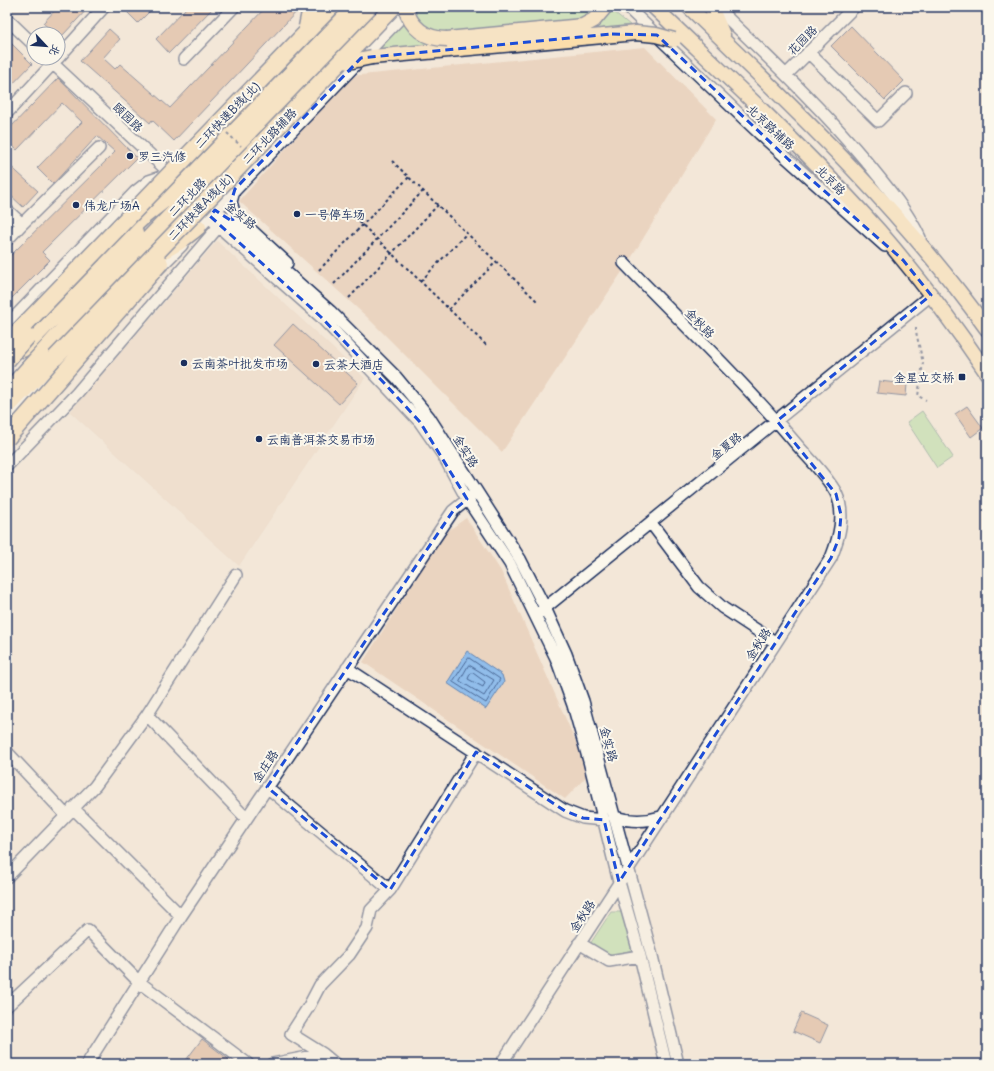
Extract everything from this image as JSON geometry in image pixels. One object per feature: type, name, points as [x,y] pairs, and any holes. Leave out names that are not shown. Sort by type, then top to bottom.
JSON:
[{"type":"highway","name":"二环快速B线(北)","points":[[7,343],[331,7]]},
{"type":"highway","name":"二环快速A线(北)","points":[[7,407],[252,148],[393,7]]},
{"type":"highway","points":[[7,438],[129,299],[252,148]]},
{"type":"highway","points":[[7,360],[182,162]]},
{"type":"highway","points":[[7,351],[87,284],[111,246],[153,208],[187,189]]},
{"type":"main road","points":[[280,92],[306,27],[310,7]]},
{"type":"main road","points":[[405,7],[410,20],[419,31],[431,38],[447,39],[583,26],[594,20],[605,7]]},
{"type":"main road","name":"北京路","points":[[654,7],[825,173],[903,260],[931,295],[987,373]]},
{"type":"main road","name":"北京路","points":[[689,7],[843,156],[922,245],[987,328]]},
{"type":"main road","name":"二环北路","points":[[7,367],[87,284],[187,189],[360,9]]},
{"type":"main road","points":[[714,10],[727,41],[750,65]]},
{"type":"main road","points":[[280,92],[348,62],[372,57],[636,33],[656,35],[674,40],[703,56],[733,83]]},
{"type":"main road","points":[[111,246],[129,211],[164,174]]},
{"type":"main road","points":[[87,284],[114,278],[172,248],[199,228]]},
{"type":"main road","name":"二环北路","points":[[7,391],[87,284]]},
{"type":"street","points":[[66,47],[104,7]]},
{"type":"street","points":[[184,59],[234,7]]},
{"type":"street","points":[[7,325],[135,192],[149,181],[164,174],[325,7]]},
{"type":"street","name":"二环北路辅路","points":[[7,415],[103,327],[411,7]]},
{"type":"street","name":"北京路辅路","points":[[627,7],[760,134],[903,260]]},
{"type":"street","name":"花园路","points":[[786,75],[854,7]]},
{"type":"street","points":[[714,10],[786,75],[840,131],[881,180],[912,222],[922,245]]},
{"type":"street","points":[[7,20],[26,38]]},
{"type":"street","points":[[808,52],[878,121],[906,93]]},
{"type":"street","points":[[7,113],[48,66]]},
{"type":"street","name":"颐园路","points":[[61,66],[164,174],[187,189]]},
{"type":"street","points":[[7,240],[99,148]]},
{"type":"street","name":"金实路","points":[[187,189],[213,213],[330,311],[392,373],[424,411],[520,559],[566,654],[583,701],[609,819],[618,882],[640,956],[666,1064]]},
{"type":"street","points":[[235,190],[231,202],[235,215],[287,262],[302,286]]},
{"type":"street","points":[[7,210],[22,224]]},
{"type":"street","name":"金实路","points":[[213,213],[219,226],[321,317],[420,422],[443,455],[467,499],[510,564],[556,658],[573,705],[609,819],[628,871],[652,956],[678,1064]]},
{"type":"street","points":[[7,466],[77,393],[219,226]]},
{"type":"street","name":"金秋路","points":[[501,1064],[618,882],[628,871],[661,817],[831,558],[839,538],[841,515],[836,494],[832,488],[777,422],[624,262]]},
{"type":"street","name":"金夏路","points":[[536,615],[777,422],[931,295]]},
{"type":"street","name":"金庄路","points":[[87,1064],[181,916],[453,511],[476,492]]},
{"type":"street","points":[[650,523],[699,587],[722,608],[775,642]]},
{"type":"street","points":[[7,876],[95,786],[147,715],[236,574]]},
{"type":"street","points":[[347,668],[565,811],[583,818],[638,822],[649,821],[661,817]]},
{"type":"street","points":[[147,715],[246,818]]},
{"type":"street","points":[[7,752],[181,916]]},
{"type":"street","points":[[335,1064],[323,1054],[291,1034],[310,1006],[320,985],[349,955],[367,928],[371,910],[390,890],[476,752]]},
{"type":"street","points":[[267,787],[390,890]]},
{"type":"street","points":[[7,1006],[88,930],[139,982],[248,1064]]},
{"type":"street","points":[[579,943],[609,961],[640,956]]},
{"type":"street","points":[[272,1064],[323,1054]]},
{"type":"path","points":[[225,130],[252,148]]},
{"type":"path","points":[[392,161],[538,302]]},
{"type":"path","points":[[319,270],[408,177]]},
{"type":"path","points":[[334,284],[423,191]]},
{"type":"path","points":[[349,298],[438,205]]},
{"type":"path","points":[[346,209],[487,346]]},
{"type":"path","points":[[421,282],[466,234]]},
{"type":"path","points":[[449,310],[496,262]]},
{"type":"path","points":[[916,327],[922,363],[918,396],[926,400]]},
{"type":"highlighted area","points":[[612,34],[657,35],[789,160],[903,260],[931,295],[777,421],[836,494],[841,515],[839,538],[831,558],[619,882],[604,820],[583,818],[565,811],[476,752],[390,890],[267,787],[453,511],[467,499],[420,422],[321,317],[210,216],[215,210],[233,222],[231,202],[235,189],[361,58]]},
{"type":"shaded area","points":[[645,47],[716,119],[630,260],[502,452],[367,317],[239,201],[351,76]]},
{"type":"shaded area","points":[[217,241],[365,378],[239,566],[70,412]]},
{"type":"shaded area","points":[[466,518],[501,571],[579,749],[586,777],[565,799],[363,662],[445,533]]},
{"type":"green space","points":[[417,7],[608,7],[630,25],[596,29],[576,24],[444,37],[429,46],[376,49]]},
{"type":"green space","points":[[922,411],[953,457],[937,468],[907,422]]},
{"type":"green space","points":[[611,912],[624,912],[632,950],[608,956],[590,944]]},
{"type":"water","points":[[467,651],[502,675],[504,682],[486,709],[447,683]]},
{"type":"building","points":[[58,7],[89,7],[66,32],[66,26],[46,26],[43,23]]},
{"type":"building","points":[[122,7],[154,7],[138,23]]},
{"type":"building","points":[[187,7],[214,7],[169,53],[156,39]]},
{"type":"building","points":[[266,7],[301,7],[174,141],[152,120],[150,123],[80,61],[109,29],[120,39],[103,58],[115,69],[120,64],[170,108]]},
{"type":"building","points":[[851,26],[904,81],[885,100],[831,46]]},
{"type":"building","points":[[7,39],[26,58],[26,66],[30,66],[7,90]]},
{"type":"building","points":[[58,78],[137,158],[42,252],[50,260],[7,303],[7,259],[115,152],[97,136],[53,184],[37,168],[82,122],[62,103],[17,150],[7,141],[7,131]]},
{"type":"building","points":[[7,163],[38,191],[23,207],[7,192]]},
{"type":"building","name":"云茶大酒店","points":[[293,324],[358,383],[339,404],[274,345]]},
{"type":"building","points":[[879,381],[907,384],[906,396],[877,393]]},
{"type":"building","points":[[967,406],[983,428],[971,437],[955,414]]},
{"type":"building","points":[[801,1013],[828,1025],[820,1043],[793,1031]]},
{"type":"building","points":[[202,1039],[235,1064],[183,1064]]},
{"type":"place","name":"罗三汽修","points":[[130,156]]},
{"type":"place","name":"伟龙广场A","points":[[76,205]]},
{"type":"place","name":"一号停车场","points":[[297,214]]},
{"type":"place","name":"云南茶叶批发市场","points":[[184,363]]},
{"type":"place","name":"云茶大酒店","points":[[316,364]]},
{"type":"place","name":"金星立交桥","points":[[962,377]]},
{"type":"place","name":"云南普洱茶交易市场","points":[[259,439]]}]
